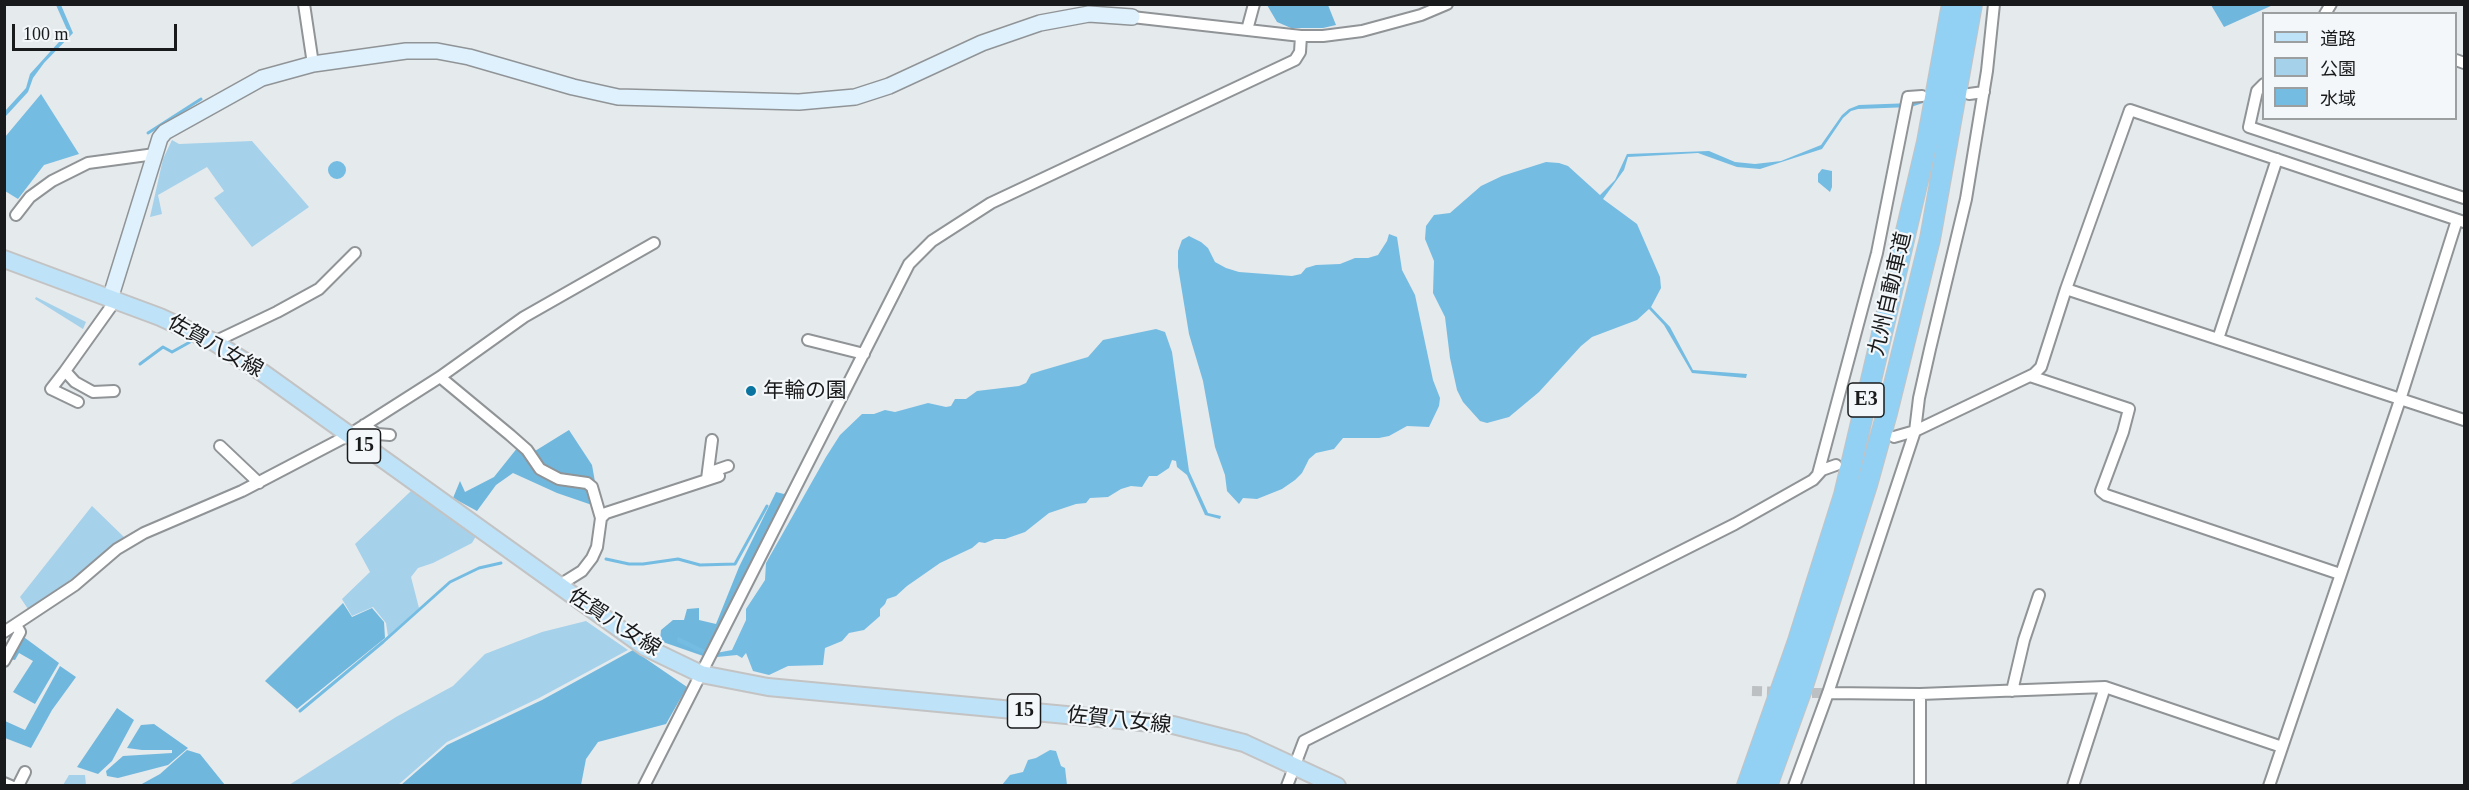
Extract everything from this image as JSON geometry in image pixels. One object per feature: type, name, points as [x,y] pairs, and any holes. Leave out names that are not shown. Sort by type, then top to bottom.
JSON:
[{"type":"highway","name":"九州自動車道","points":[[1747,786],[1797,644],[1844,495],[1927,142],[1952,4]]},
{"type":"highway","name":"九州自動車道","points":[[1767,786],[1806,677],[1867,485],[1887,413],[1930,239],[1972,4]]},
{"type":"main road","name":"佐賀八女線","points":[[4,259],[160,317],[214,342],[263,372],[645,647],[701,674],[768,687],[1173,725],[1244,743],[1337,786]]},
{"type":"street","points":[[304,4],[313,64]]},
{"type":"street","points":[[1247,30],[1254,4]]},
{"type":"street","points":[[78,402],[51,389],[113,300],[160,138],[165,132],[262,78],[313,64],[406,51],[437,51],[469,57],[573,87],[618,97],[799,102],[855,97],[889,86],[982,43],[1040,22],[1089,14],[1301,36],[1323,36],[1362,31],[1421,15],[1448,4]]},
{"type":"street","points":[[1794,786],[1828,693],[1916,431],[1919,398],[1927,359],[1966,199],[1984,92],[1994,4]]},
{"type":"street","points":[[644,786],[909,264],[932,241],[991,203],[1296,60],[1300,52],[1301,36]]},
{"type":"street","points":[[2262,86],[2257,91],[2249,127],[2464,198]]},
{"type":"street","points":[[1969,94],[1984,92]]},
{"type":"street","points":[[1818,474],[1877,253],[1908,97],[1922,96]]},
{"type":"street","points":[[1894,437],[1916,431],[2030,376],[2041,366],[2130,110],[2461,221],[2269,786]]},
{"type":"street","points":[[16,216],[30,197],[52,181],[88,163],[155,154]]},
{"type":"street","points":[[2218,339],[2277,159]]},
{"type":"street","points":[[4,632],[75,585],[117,549],[144,533],[259,483],[349,435],[440,377],[524,317],[654,243]]},
{"type":"street","points":[[214,342],[319,289],[355,254]]},
{"type":"street","points":[[2066,289],[2464,420]]},
{"type":"street","points":[[808,340],[864,354]]},
{"type":"street","points":[[65,370],[75,382],[93,392],[114,391]]},
{"type":"street","points":[[2030,376],[2129,409],[2101,492],[2340,574]]},
{"type":"street","points":[[440,377],[527,450],[540,469],[559,479],[587,483],[592,487],[601,518],[597,547],[582,571],[566,580]]},
{"type":"street","points":[[364,425],[376,434],[390,435]]},
{"type":"street","points":[[707,476],[712,440]]},
{"type":"street","points":[[220,446],[259,483]]},
{"type":"street","points":[[1287,786],[1304,741],[1735,524],[1836,465]]},
{"type":"street","points":[[601,518],[606,513],[728,466]]},
{"type":"street","points":[[707,476],[719,476]]},
{"type":"street","points":[[2012,690],[2024,640],[2039,595]]},
{"type":"street","points":[[4,661],[20,632],[16,625]]},
{"type":"street","points":[[1828,693],[1920,694],[2105,687],[2282,747]]},
{"type":"street","points":[[2073,786],[2105,687]]},
{"type":"street","points":[[1920,694],[1920,786]]},
{"type":"street","points":[[18,786],[25,772]]},
{"type":"street","points":[[4,783],[11,786]]},
{"type":"green space","points":[[172,140],[179,144],[252,141],[309,207],[252,247],[214,198],[224,191],[207,167],[158,195],[162,214],[150,217],[163,159]]},
{"type":"green space","points":[[36,297],[86,322],[83,329],[35,299]]},
{"type":"green space","points":[[411,491],[476,536],[472,543],[418,568],[411,577],[419,608],[388,636],[386,623],[373,607],[352,616],[342,599],[370,572],[355,544]]},
{"type":"green space","points":[[92,506],[124,537],[30,612],[20,597]]},
{"type":"green space","points":[[586,621],[628,650],[539,698],[447,742],[398,785],[289,785],[396,717],[453,686],[485,654],[542,632]]},
{"type":"green space","points":[[69,775],[85,775],[86,785],[63,785]]},
{"type":"shaded area","points":[[1267,5],[1328,5],[1336,25],[1323,28],[1291,28],[1277,22]]},
{"type":"shaded area","points":[[2211,5],[2273,5],[2224,27]]},
{"type":"shaded area","points":[[569,430],[592,465],[597,493],[592,505],[557,493],[513,473],[496,485],[477,511],[453,498],[460,481],[465,492],[494,477],[518,447],[535,451]]},
{"type":"shaded area","points":[[790,488],[706,657],[660,641],[661,630],[673,620],[684,620],[687,609],[699,608],[699,620],[716,624],[739,567],[776,492],[784,494]]},
{"type":"shaded area","points":[[343,603],[352,617],[372,608],[384,622],[385,638],[297,709],[265,681]]},
{"type":"shaded area","points":[[21,635],[59,663],[35,704],[13,692],[33,661],[19,653],[15,660],[9,659]]},
{"type":"shaded area","points":[[633,650],[687,687],[666,724],[598,742],[586,759],[581,785],[401,785],[447,745],[542,700]]},
{"type":"shaded area","points":[[60,666],[76,677],[52,710],[31,748],[5,738],[5,721],[25,730]]},
{"type":"shaded area","points":[[117,708],[134,720],[112,761],[98,774],[77,767]]},
{"type":"shaded area","points":[[154,724],[188,748],[168,765],[118,778],[107,776],[106,771],[123,756],[172,753],[172,750],[127,748],[141,725]]},
{"type":"shaded area","points":[[187,750],[200,754],[225,785],[140,785],[160,774]]},
{"type":"water","points":[[56,5],[61,5],[73,33],[44,63],[33,78],[28,92],[5,117],[5,111],[26,88],[30,74],[68,32]]},
{"type":"water","points":[[41,94],[79,154],[44,165],[18,199],[5,191],[5,137]]},
{"type":"water","points":[[1923,103],[1911,107],[1851,111],[1843,118],[1822,149],[1760,169],[1737,167],[1698,153],[1628,157],[1624,170],[1603,199],[1637,224],[1660,277],[1661,288],[1651,307],[1670,327],[1693,370],[1747,374],[1746,378],[1692,373],[1664,325],[1649,309],[1637,320],[1592,337],[1539,392],[1509,417],[1487,423],[1480,421],[1463,402],[1457,390],[1450,358],[1445,317],[1433,293],[1434,261],[1425,239],[1426,226],[1434,215],[1450,213],[1481,186],[1502,176],[1546,162],[1568,166],[1600,195],[1615,180],[1627,154],[1709,151],[1735,162],[1755,164],[1781,161],[1821,145],[1842,115],[1849,109],[1859,105]]},
{"type":"water","points":[[337,161],[343,164],[346,170],[343,176],[337,179],[331,176],[328,170],[331,164]]},
{"type":"water","points":[[1822,169],[1832,171],[1830,192],[1818,182],[1818,174]]},
{"type":"water","points":[[1389,234],[1397,237],[1402,270],[1415,295],[1433,380],[1440,398],[1439,406],[1429,427],[1407,426],[1389,436],[1379,438],[1343,438],[1334,449],[1316,453],[1309,459],[1302,473],[1282,489],[1257,499],[1243,498],[1239,504],[1227,491],[1225,475],[1215,447],[1203,381],[1189,334],[1178,267],[1178,251],[1182,240],[1189,236],[1201,242],[1208,248],[1215,262],[1226,268],[1239,272],[1292,276],[1301,274],[1306,268],[1316,265],[1340,264],[1355,258],[1378,255]]},
{"type":"water","points":[[1156,329],[1165,332],[1172,352],[1189,471],[1208,513],[1221,516],[1220,519],[1205,515],[1187,475],[1177,467],[1176,461],[1172,460],[1169,468],[1157,476],[1149,476],[1142,487],[1131,486],[1108,497],[1090,498],[1086,503],[1049,513],[1025,532],[1005,539],[979,542],[972,548],[940,563],[896,596],[887,599],[880,609],[880,616],[864,630],[849,633],[842,641],[825,648],[823,665],[788,666],[769,675],[753,671],[746,653],[742,658],[737,655],[717,657],[716,653],[732,650],[746,620],[746,609],[765,580],[766,563],[840,435],[862,414],[874,414],[885,410],[895,412],[928,403],[951,406],[955,399],[966,399],[977,391],[1019,386],[1026,383],[1031,374],[1088,357],[1103,340]]},
{"type":"water","points":[[678,637],[705,650],[704,654],[677,642]]},
{"type":"water","points":[[1050,750],[1056,751],[1061,766],[1065,768],[1067,785],[1002,785],[1010,775],[1023,772],[1028,760]]},
{"type":"waterway","points":[[148,133],[201,99]]},
{"type":"waterway","points":[[140,364],[163,347],[172,352],[190,342]]},
{"type":"waterway","points":[[606,559],[629,564],[678,559],[700,565],[735,564],[767,506]]},
{"type":"waterway","points":[[300,711],[383,642],[450,582],[479,568],[501,563]]},
{"type":"tunnel","points":[[1752,691],[1782,692]]},
{"type":"tunnel","points":[[1797,693],[1828,693]]},
{"type":"place","name":"年輪の園","points":[[751,391]]}]
